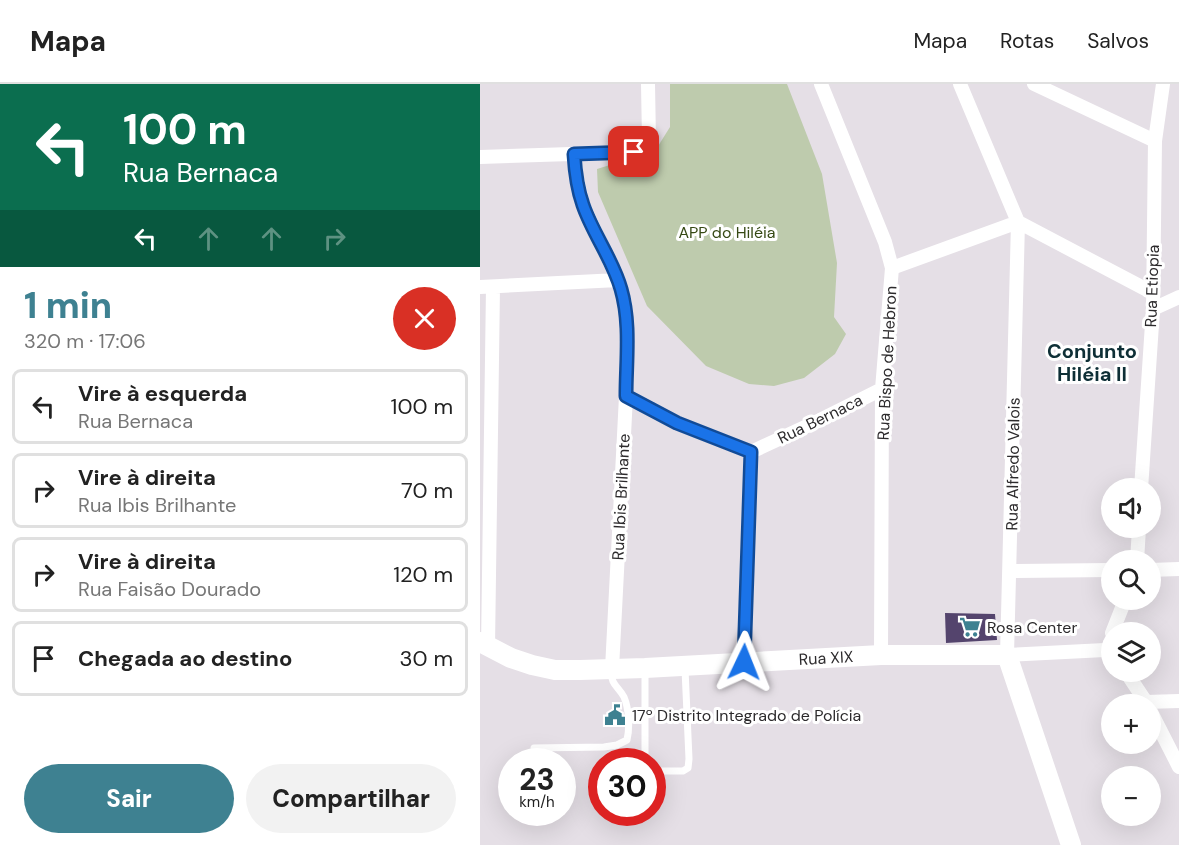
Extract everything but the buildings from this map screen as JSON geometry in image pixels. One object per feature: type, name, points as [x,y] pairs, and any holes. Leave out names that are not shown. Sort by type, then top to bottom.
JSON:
[{"type":"street","points":[[480,157],[641,150],[649,140],[648,84]]},
{"type":"street","name":"Rua Bispo de Hebron","points":[[821,84],[885,242],[892,268],[882,389],[880,655]]},
{"type":"street","name":"Rua Alfredo Valois","points":[[960,84],[1018,222],[1007,655],[1071,845]]},
{"type":"street","points":[[1034,84],[1155,141]]},
{"type":"street","name":"Rua Etiopia","points":[[1142,478],[1153,309],[1155,141],[1163,84]]},
{"type":"street","name":"Rua Ibis Brilhante","points":[[574,154],[583,205],[618,280],[625,303],[627,325],[626,396],[612,669]]},
{"type":"street","points":[[892,268],[1018,222],[1153,293]]},
{"type":"street","points":[[484,644],[487,287],[618,280]]},
{"type":"street","points":[[1153,309],[1179,297]]},
{"type":"street","name":"Rua Bernaca","points":[[751,452],[882,389]]},
{"type":"street","points":[[626,396],[677,423],[751,452],[744,662]]},
{"type":"street","points":[[1161,570],[1179,569]]},
{"type":"street","points":[[1010,571],[1101,570]]},
{"type":"street","name":"Rua XIX","points":[[484,644],[511,658],[555,669],[645,668],[880,655],[1101,653]]},
{"type":"street","points":[[1161,704],[1179,701]]},
{"type":"street","points":[[1161,732],[1179,767]]},
{"type":"lane","points":[[666,771],[683,771],[688,768],[684,666]]},
{"type":"lane","points":[[645,668],[645,748]]},
{"type":"lane","points":[[534,748],[604,747],[627,740],[629,732],[626,706],[623,695],[611,678],[612,669]]},
{"type":"green space","name":"APP do Hiléia","points":[[670,84],[787,84],[822,174],[837,263],[834,317],[846,334],[835,354],[804,378],[774,386],[749,384],[706,366],[647,306],[598,192],[597,169],[655,151],[670,127]]},
{"type":"place","name":"Rosa Center","points":[[970,627]]},
{"type":"place","name":"17º Distrito Integrado de Polícia","points":[[615,715]]},
{"type":"district","name":"Conjunto Hiléia II","points":[[1092,362]]},
{"type":"route","points":[[634,152],[574,154],[578,189],[583,205],[618,280],[625,303],[626,396],[677,423],[751,452],[744,662]]}]
